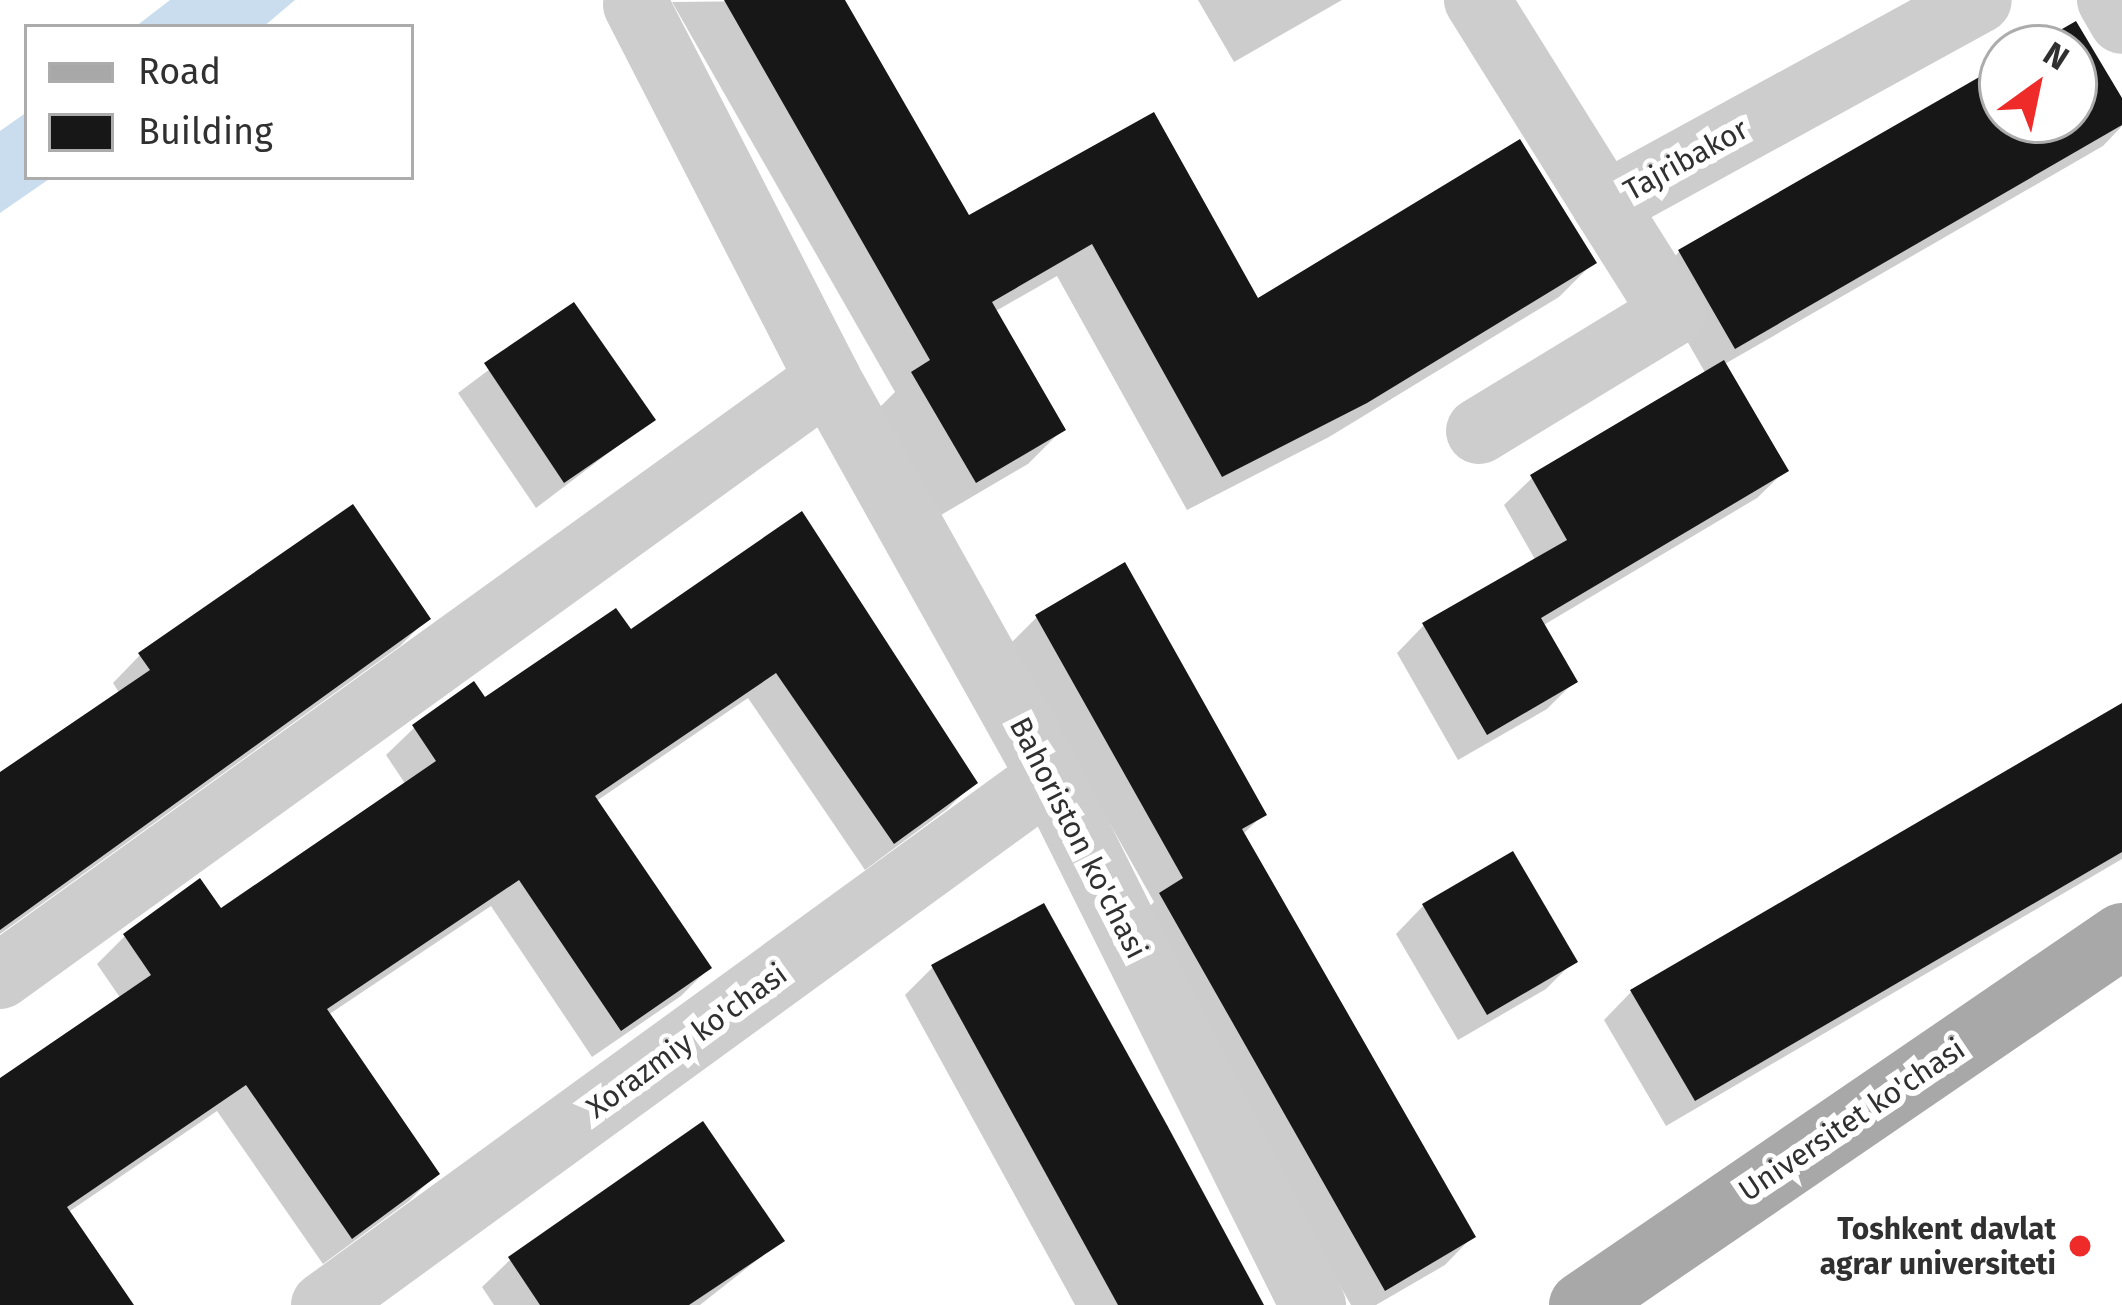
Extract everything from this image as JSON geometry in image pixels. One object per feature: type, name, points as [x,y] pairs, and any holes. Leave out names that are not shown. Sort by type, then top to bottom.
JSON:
[{"type":"main road","name":"Universitet ko'chasi","points":[[1582,1305],[2122,936]]},
{"type":"street","name":"Tajribakor","points":[[1478,0],[1605,205],[1979,0]]},
{"type":"street","points":[[2110,0],[2122,21]]},
{"type":"street","name":"Bahoriston ko'chasi","points":[[636,5],[828,380],[1050,777],[1313,1305]]},
{"type":"street","points":[[1479,431],[1673,313],[1605,205]]},
{"type":"street","points":[[0,976],[828,380]]},
{"type":"street","name":"Xorazmiy ko'chasi","points":[[323,1305],[1050,777]]},
{"type":"water","points":[[170,0],[295,0],[267,24],[139,24]]},
{"type":"water","points":[[24,114],[24,180],[48,180],[0,213],[0,131]]},
{"type":"building","points":[[724,0],[845,0],[969,215],[1154,112],[1258,298],[1520,139],[1597,263],[1367,403],[1222,477],[1092,244],[992,302],[1066,430],[976,483],[911,372],[930,360]]},
{"type":"building","points":[[2098,58],[2122,98],[2122,125],[2098,139]]},
{"type":"building","points":[[1978,78],[1978,144],[2089,144],[1735,349],[1678,250]]},
{"type":"building","points":[[574,302],[656,420],[564,483],[484,363]]},
{"type":"building","points":[[1724,360],[1789,471],[1541,618],[1578,682],[1487,735],[1422,623],[1567,540],[1530,475]]},
{"type":"building","points":[[353,504],[431,619],[0,930],[0,772],[150,670],[138,653]]},
{"type":"building","points":[[802,511],[978,783],[894,844],[776,673],[595,796],[712,968],[621,1031],[519,880],[327,1009],[440,1174],[352,1239],[246,1085],[67,1207],[134,1305],[0,1305],[0,1078],[151,975],[123,934],[200,878],[221,908],[436,761],[412,725],[474,681],[485,697],[616,608],[631,629]]},
{"type":"building","points":[[1125,562],[1267,815],[1242,829],[1476,1237],[1385,1291],[1159,893],[1183,878],[1035,615]]},
{"type":"building","points":[[2122,703],[2122,852],[1695,1101],[1630,990]]},
{"type":"building","points":[[1513,851],[1578,962],[1487,1015],[1422,904]]},
{"type":"building","points":[[1044,903],[1264,1305],[1118,1305],[931,965]]},
{"type":"building","points":[[703,1121],[785,1241],[689,1305],[540,1305],[508,1257]]},
{"type":"place","name":"Toshkent davlat agrar universiteti","points":[[2080,1246]]}]
